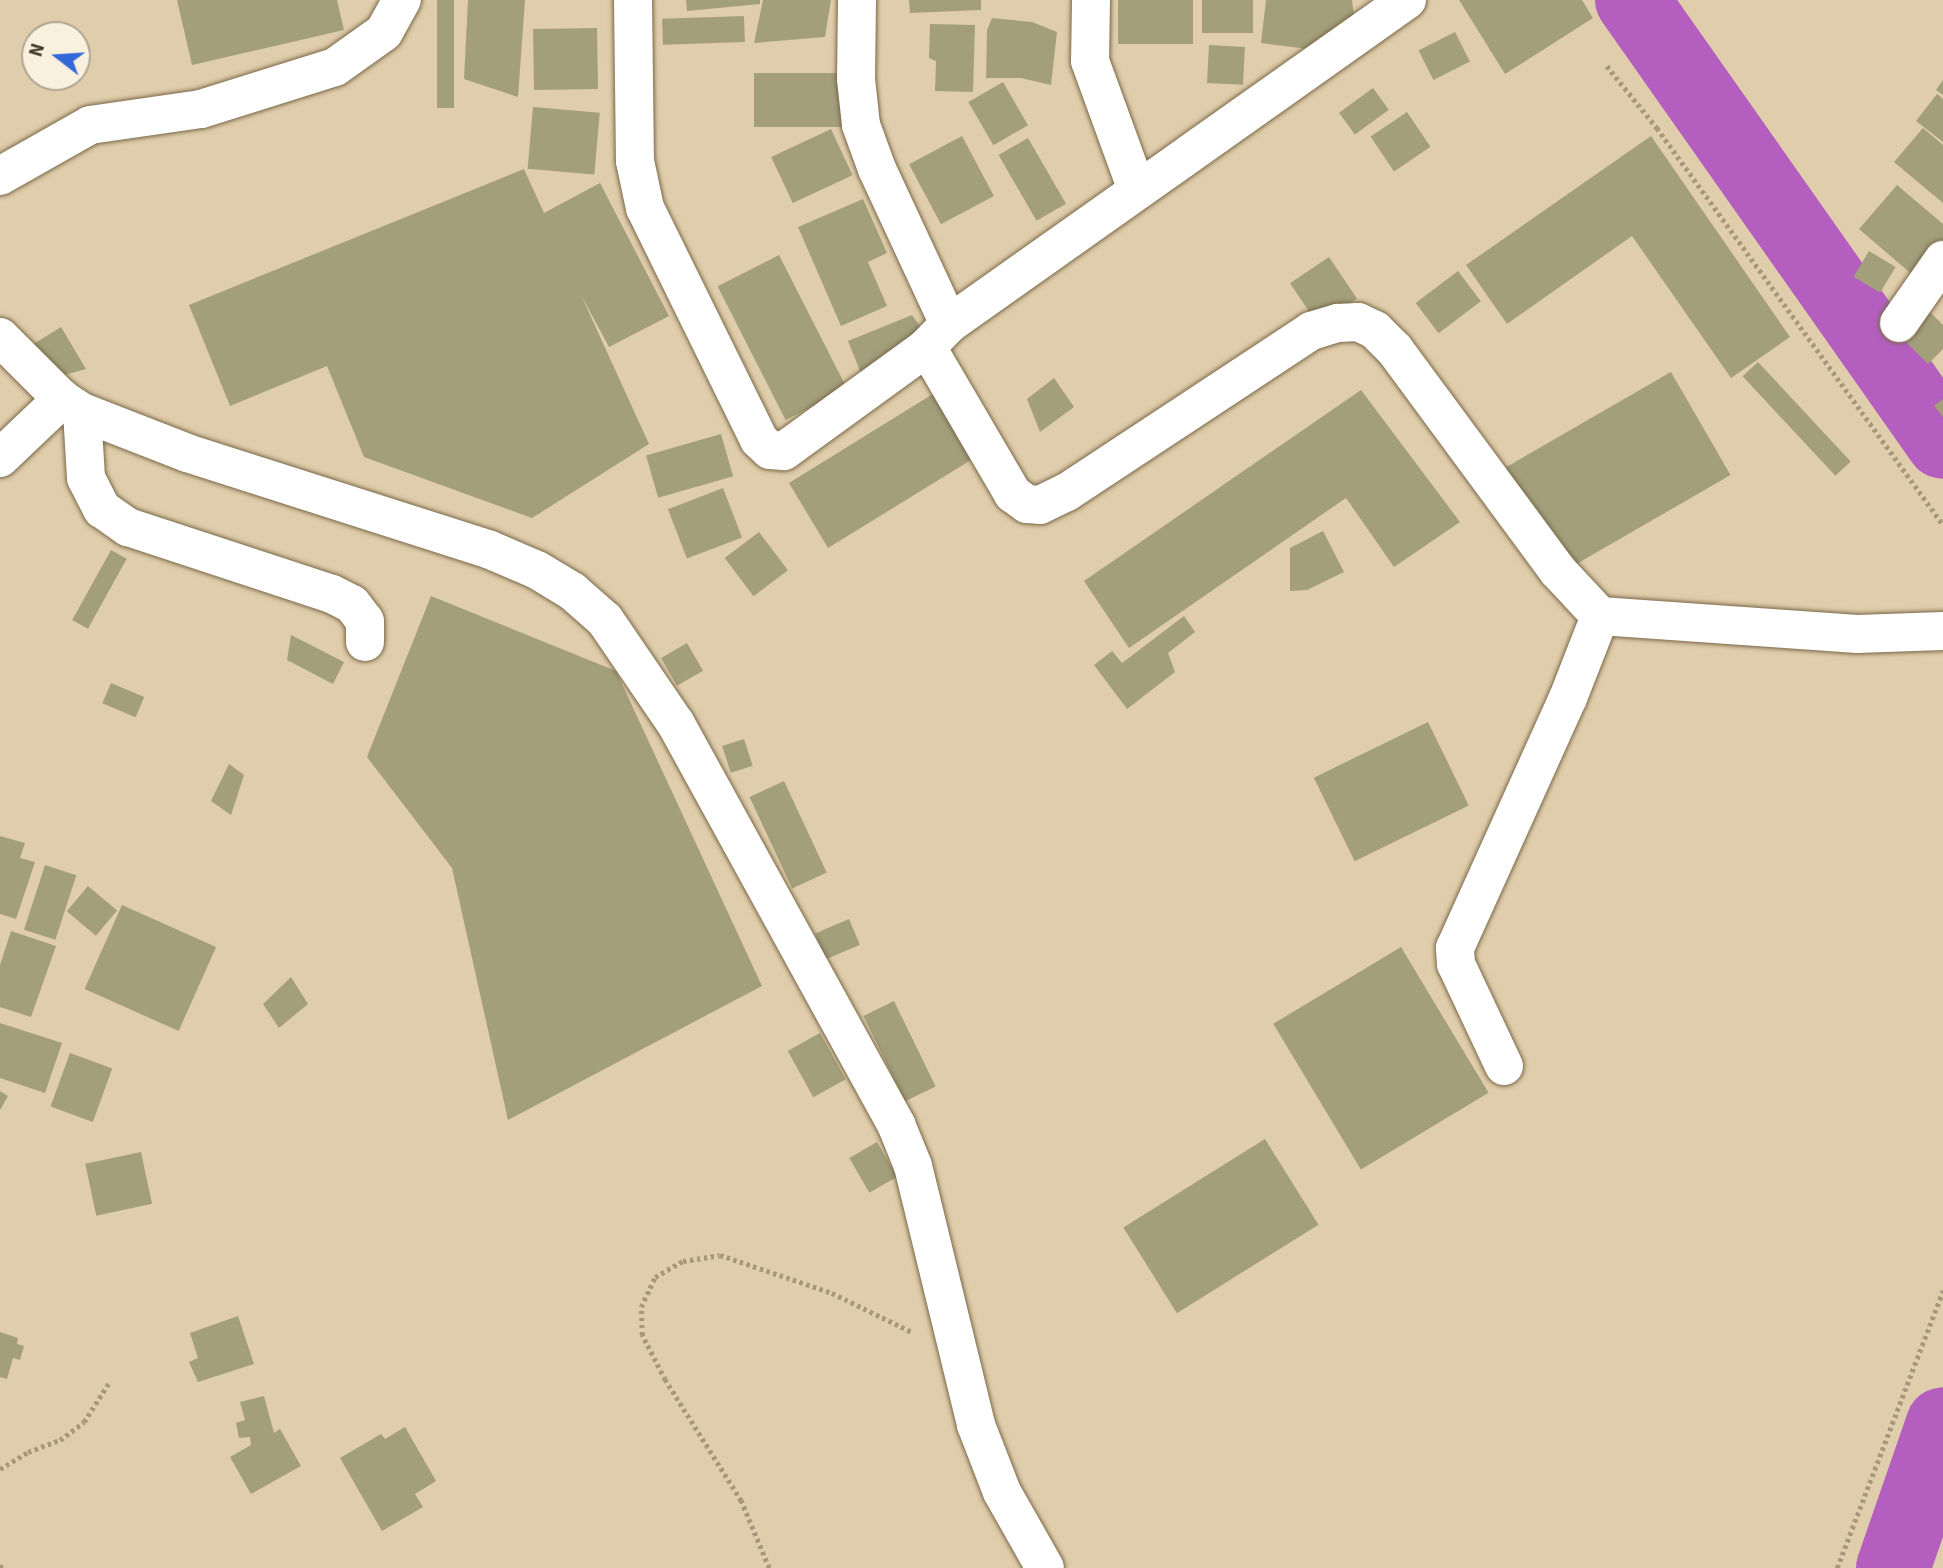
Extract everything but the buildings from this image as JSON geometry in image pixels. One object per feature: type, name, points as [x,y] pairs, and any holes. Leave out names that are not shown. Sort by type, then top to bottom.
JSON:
[{"type":"street","points":[[0,176],[90,125],[201,109],[335,66],[384,32],[402,0]]},
{"type":"street","points":[[632,0],[635,160],[645,208],[759,440],[770,450],[784,451],[1137,190],[1365,13],[1407,0]]},
{"type":"street","points":[[857,0],[856,79],[861,125],[938,336],[1013,494],[1027,504],[1041,505],[1067,492],[1311,331],[1338,323],[1358,322],[1375,330],[1395,350],[1558,571],[1600,616],[1857,634],[1943,631]]},
{"type":"street","points":[[1091,0],[1090,61],[1137,190]]},
{"type":"street","points":[[1899,323],[1943,260]]},
{"type":"street","points":[[0,337],[72,406],[187,453],[488,549],[537,570],[572,591],[605,620],[676,724],[896,1124],[913,1166],[957,1356],[976,1425],[1002,1492],[1045,1568]]},
{"type":"street","points":[[0,458],[72,406]]},
{"type":"street","points":[[72,406],[86,478],[102,509],[128,527],[332,594],[352,604],[365,621],[365,642]]},
{"type":"street","points":[[1504,1066],[1456,964],[1455,948],[1568,698],[1600,616]]},
{"type":"path","points":[[1607,66],[1657,128],[1943,526]]},
{"type":"path","points":[[769,1568],[741,1501],[665,1380],[642,1335],[641,1307],[655,1277],[683,1261],[720,1255],[832,1293],[957,1356]]},
{"type":"path","points":[[1837,1568],[1943,1291]]},
{"type":"path","points":[[0,1469],[28,1451],[61,1440],[84,1422],[110,1381]]},
{"type":"waterway","points":[[1632,0],[1943,442]]},
{"type":"waterway","points":[[1893,1568],[1943,1424]]}]
